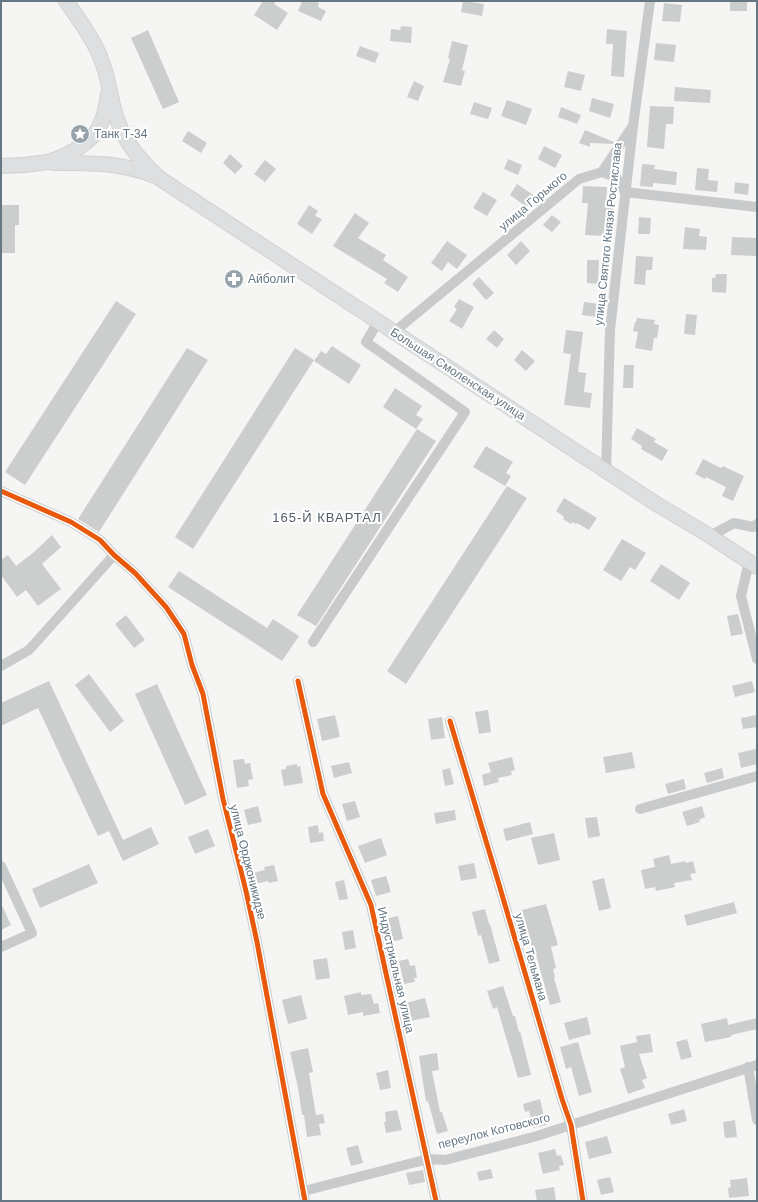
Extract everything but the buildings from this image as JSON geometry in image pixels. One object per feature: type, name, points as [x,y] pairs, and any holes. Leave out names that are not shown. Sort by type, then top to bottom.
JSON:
[{"type":"main road","name":"Большая Смоленская улица","points":[[66,1],[87,32],[96,49],[103,66],[116,118],[123,133],[131,147],[142,161],[160,178],[658,505],[710,536],[753,565]]},
{"type":"main road","points":[[1,166],[42,163],[83,145],[97,131],[103,118],[107,106],[109,87]]},
{"type":"main road","name":"Большая Смоленская улица","points":[[42,163],[107,164],[140,170],[160,178]]},
{"type":"street","name":"улица Святого Князя Ростислава","points":[[606,471],[610,330],[633,126],[650,1]]},
{"type":"street","points":[[633,126],[602,172],[616,177],[625,192],[757,207]]},
{"type":"street","name":"улица Горького","points":[[394,332],[579,179],[602,172]]},
{"type":"street","points":[[314,642],[465,412],[366,342],[378,322]]},
{"type":"street","name":"улица Орджоникидзе","points":[[1,491],[71,522],[100,540],[114,555],[135,573],[166,607],[184,634],[192,665],[203,694],[223,799],[257,942],[304,1196]]},
{"type":"street","points":[[710,536],[734,523],[753,526],[757,524]]},
{"type":"street","points":[[1,666],[29,650],[114,555]]},
{"type":"street","points":[[753,565],[741,596],[757,659]]},
{"type":"street","name":"Индустриальная улица","points":[[298,681],[323,794],[371,905],[436,1201]]},
{"type":"street","name":"улица Тельмана","points":[[450,722],[571,1125],[583,1201]]},
{"type":"street","points":[[640,809],[757,776]]},
{"type":"street","points":[[1,866],[32,933],[1,947]]},
{"type":"street","points":[[753,1066],[757,1120]]},
{"type":"street","name":"переулок Котовского","points":[[304,1196],[428,1159],[445,1160],[537,1136],[753,1066]]},
{"type":"cycle path","points":[[1,491],[71,522],[100,540],[114,555],[135,573],[166,607],[184,634],[192,665],[203,694],[223,799],[257,942],[305,1201]]},
{"type":"cycle path","points":[[298,681],[323,794],[371,905],[436,1201]]},
{"type":"cycle path","points":[[450,721],[571,1125],[583,1201]]},
{"type":"place","name":"Танк Т-34","points":[[80,134]]},
{"type":"place","name":"Айболит","points":[[234,279]]},
{"type":"district","name":"165-Й КВАРТАЛ","points":[[327,517]]}]
